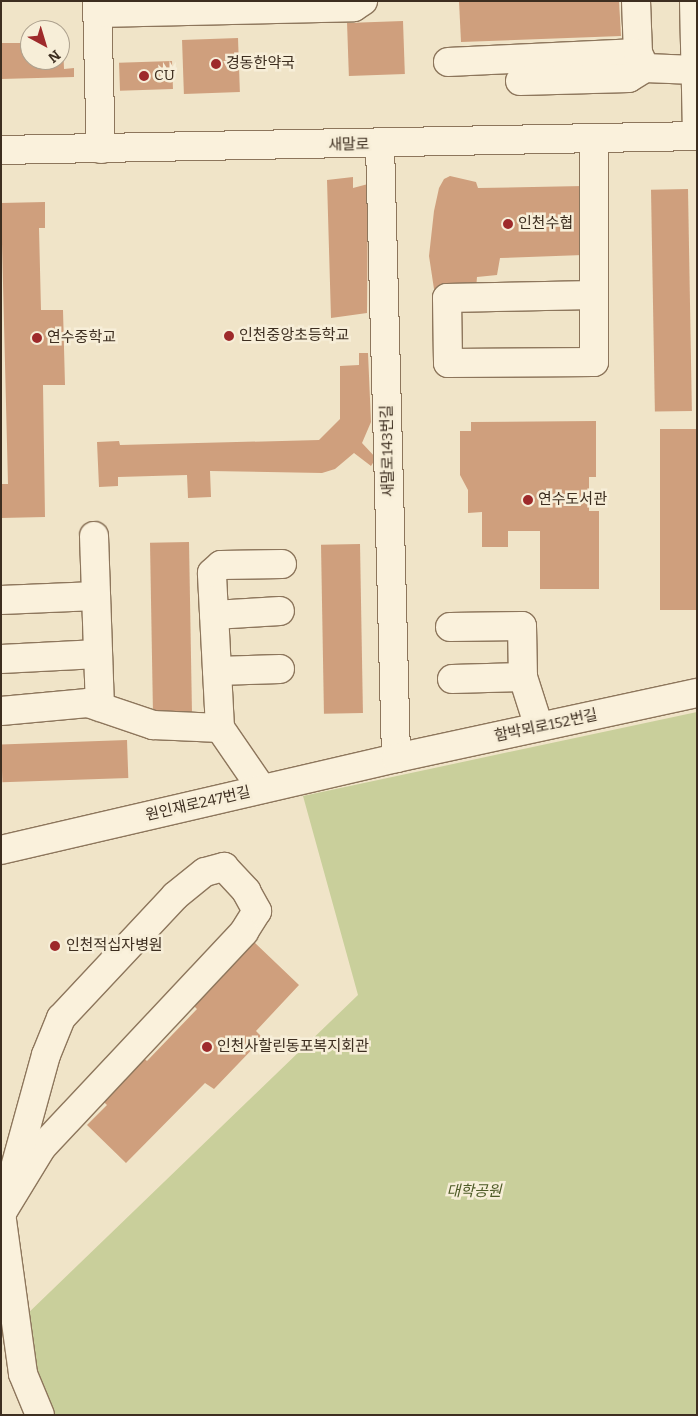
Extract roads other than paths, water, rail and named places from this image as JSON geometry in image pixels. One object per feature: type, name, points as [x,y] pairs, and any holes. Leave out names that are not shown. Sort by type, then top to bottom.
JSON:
[{"type":"street","points":[[101,149],[98,7],[318,4],[354,7],[363,1]]},
{"type":"street","points":[[520,81],[629,78],[642,60],[636,1]]},
{"type":"street","points":[[694,1],[697,131]]},
{"type":"street","points":[[448,62],[642,60],[696,62]]},
{"type":"street","name":"새말로","points":[[1,150],[380,145],[697,136]]},
{"type":"street","points":[[594,139],[594,295],[594,362],[448,363],[447,298],[594,295]]},
{"type":"street","name":"새말로143번길","points":[[380,145],[396,758]]},
{"type":"street","points":[[94,536],[100,707]]},
{"type":"street","points":[[262,789],[220,728],[212,573],[221,565],[282,564]]},
{"type":"street","points":[[1,600],[96,596]]},
{"type":"street","points":[[214,615],[280,611]]},
{"type":"street","points":[[450,627],[522,626],[523,677],[539,727]]},
{"type":"street","points":[[1,660],[98,654]]},
{"type":"street","points":[[217,671],[280,669]]},
{"type":"street","points":[[452,679],[523,677]]},
{"type":"street","name":"함박뫼로152번길","points":[[396,758],[697,693]]},
{"type":"street","points":[[1,710],[88,703],[153,725],[220,728]]},
{"type":"street","name":"원인재로247번길","points":[[1,850],[396,758]]},
{"type":"street","points":[[2,1212],[42,1148],[244,932],[257,911],[246,891],[224,867],[205,872],[175,896],[61,1018],[46,1055],[2,1212],[23,1374],[40,1415]]},
{"type":"place","name":"경동한약국","points":[[216,64]]},
{"type":"place","name":"CU","points":[[144,76]]},
{"type":"place","name":"인천수협","points":[[508,224]]},
{"type":"place","name":"인천중앙초등학교","points":[[229,336]]},
{"type":"place","name":"연수중학교","points":[[37,338]]},
{"type":"place","name":"연수도서관","points":[[528,500]]},
{"type":"place","name":"인천적십자병원","points":[[55,946]]},
{"type":"place","name":"인천사할린동포복지회관","points":[[207,1047]]},
{"type":"park label","name":"대학공원","points":[[474,1192]]}]
